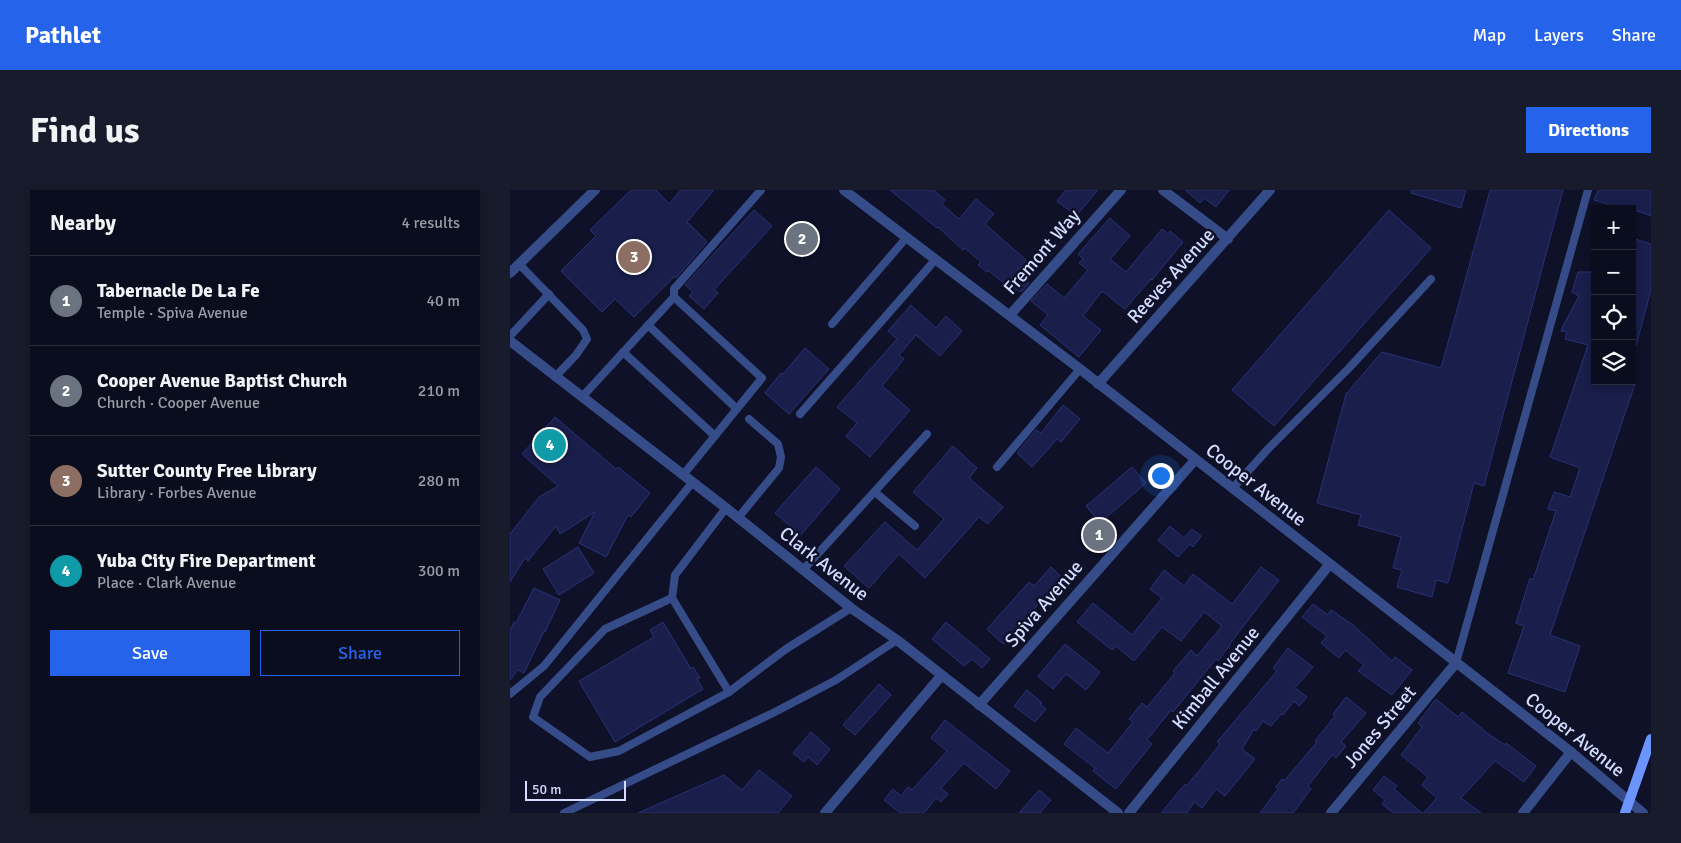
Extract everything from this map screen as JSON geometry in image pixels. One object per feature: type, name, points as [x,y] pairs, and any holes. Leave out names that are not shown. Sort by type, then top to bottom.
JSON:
[{"type":"main road","points":[[1625,813],[1651,738]]},
{"type":"street","name":"Cooper Avenue","points":[[844,190],[1080,369],[1571,752],[1643,813]]},
{"type":"street","name":"Fremont Way","points":[[1010,315],[1120,190]]},
{"type":"street","points":[[1164,190],[1228,239]]},
{"type":"street","name":"Reeves Avenue","points":[[1098,384],[1270,190]]},
{"type":"street","points":[[510,273],[593,191]]},
{"type":"street","name":"Clark Avenue","points":[[510,341],[726,508],[851,608],[897,640],[1118,813]]},
{"type":"street","name":"Spiva Avenue","points":[[979,705],[1195,460]]},
{"type":"street","name":"Kimball Avenue","points":[[1129,813],[1329,565]]},
{"type":"street","name":"Jones Street","points":[[1331,813],[1456,663]]},
{"type":"street","points":[[825,813],[941,676]]},
{"type":"street","points":[[1523,813],[1571,752]]},
{"type":"lane","points":[[582,397],[674,298],[674,289],[761,190]]},
{"type":"lane","points":[[1456,663],[1588,190]]},
{"type":"lane","points":[[832,324],[907,237]]},
{"type":"lane","points":[[800,414],[936,259]]},
{"type":"lane","points":[[519,264],[549,294],[587,338],[576,355],[555,377]]},
{"type":"lane","points":[[1232,489],[1268,449],[1349,368],[1430,279]]},
{"type":"lane","points":[[510,336],[549,294]]},
{"type":"lane","points":[[674,298],[762,378],[683,475]]},
{"type":"lane","points":[[648,325],[737,408]]},
{"type":"lane","points":[[623,352],[715,436]]},
{"type":"lane","points":[[997,467],[1080,369]]},
{"type":"lane","points":[[738,518],[779,468],[781,457],[778,444],[749,419]]},
{"type":"lane","points":[[803,570],[927,434]]},
{"type":"lane","points":[[510,694],[544,666],[692,482]]},
{"type":"lane","points":[[874,492],[915,526]]},
{"type":"lane","points":[[726,508],[675,575],[672,598],[730,692]]},
{"type":"lane","points":[[672,598],[605,629],[540,697],[533,717],[590,758],[619,751],[730,692],[786,648],[851,608]]},
{"type":"lane","points":[[564,813],[773,713],[836,680],[897,640]]},
{"type":"building","points":[[631,190],[656,190],[669,204],[681,190],[714,190],[687,222],[707,242],[676,278],[675,276],[634,317],[615,299],[602,312],[561,271],[596,236],[590,230]]},
{"type":"building","points":[[890,190],[934,190],[945,200],[942,204],[959,219],[976,199],[994,214],[985,224],[1026,260],[1016,273],[1029,283],[1021,292],[1017,289],[1014,292],[988,270],[987,272],[978,265],[981,262],[965,248],[963,250],[938,227]]},
{"type":"building","points":[[1066,190],[1098,190],[1076,216],[1057,201]]},
{"type":"building","points":[[1185,190],[1229,190],[1216,207],[1204,198],[1200,203]]},
{"type":"building","points":[[1411,190],[1466,190],[1461,208],[1411,193]]},
{"type":"building","points":[[1490,190],[1563,190],[1484,486],[1474,483],[1448,583],[1436,580],[1432,597],[1397,587],[1402,570],[1393,568],[1401,537],[1358,525],[1361,515],[1317,503],[1346,394],[1382,352],[1441,368]]},
{"type":"building","points":[[1598,190],[1651,190],[1651,216],[1636,210],[1636,205],[1608,205],[1594,200]]},
{"type":"building","points":[[754,210],[772,226],[714,290],[718,293],[704,309],[689,296],[693,292],[685,285]]},
{"type":"building","points":[[1389,210],[1431,248],[1274,426],[1232,390]]},
{"type":"building","points":[[1110,218],[1130,236],[1110,259],[1126,272],[1162,229],[1168,234],[1170,231],[1183,242],[1125,309],[1102,291],[1083,316],[1101,330],[1079,357],[1040,325],[1048,315],[1031,301],[1047,284],[1064,298],[1088,270],[1079,263],[1083,259],[1078,254]]},
{"type":"building","points":[[1636,239],[1651,244],[1651,290],[1636,346]]},
{"type":"building","points":[[1578,272],[1591,272],[1591,385],[1635,385],[1550,635],[1580,646],[1565,692],[1508,673],[1524,626],[1516,623],[1530,578],[1533,580],[1556,511],[1548,509],[1554,492],[1570,497],[1580,468],[1550,457],[1588,345],[1565,339],[1567,332],[1561,331],[1579,296],[1572,292]]},
{"type":"building","points":[[911,305],[936,328],[946,316],[962,331],[940,356],[916,335],[899,355],[904,359],[882,386],[910,410],[870,457],[846,436],[857,423],[837,407],[897,339],[888,331]]},
{"type":"building","points":[[805,348],[829,369],[789,414],[765,393]]},
{"type":"building","points":[[1063,405],[1080,419],[1061,442],[1057,439],[1032,467],[1017,453],[1036,430],[1041,433]]},
{"type":"building","points":[[555,417],[616,469],[618,467],[650,493],[631,517],[628,515],[606,557],[579,543],[595,512],[560,534],[556,526],[528,561],[525,558],[510,582],[510,534],[539,497],[558,486],[522,454]]},
{"type":"building","points":[[953,446],[977,468],[969,478],[1003,507],[988,524],[979,517],[925,578],[899,554],[869,588],[844,566],[885,522],[917,550],[944,519],[913,492]]},
{"type":"building","points":[[816,467],[840,489],[801,535],[775,513]]},
{"type":"building","points":[[1132,467],[1146,483],[1100,523],[1086,506]]},
{"type":"building","points":[[1170,526],[1184,538],[1192,529],[1201,536],[1193,547],[1190,544],[1178,557],[1158,540]]},
{"type":"building","points":[[578,547],[594,573],[559,595],[543,569]]},
{"type":"building","points":[[1051,567],[1062,578],[1003,644],[987,629],[1029,582],[1034,586]]},
{"type":"building","points":[[1261,567],[1279,580],[1218,661],[1216,659],[1173,712],[1171,710],[1147,740],[1152,744],[1116,789],[1093,771],[1095,768],[1064,744],[1076,728],[1108,753],[1133,722],[1129,719],[1142,703],[1147,707],[1191,650],[1197,656],[1222,626],[1204,612],[1181,641],[1162,627],[1134,661],[1116,646],[1112,650],[1077,622],[1093,603],[1132,635],[1162,598],[1150,589],[1164,570],[1184,586],[1193,574],[1232,604]]},
{"type":"building","points":[[534,588],[560,600],[524,673],[518,670],[510,680],[510,630],[514,622],[516,623]]},
{"type":"building","points":[[1313,604],[1328,615],[1331,610],[1353,625],[1392,661],[1395,657],[1412,670],[1392,695],[1358,671],[1364,665],[1345,650],[1339,658],[1321,643],[1327,636],[1302,617]]},
{"type":"building","points":[[663,622],[691,669],[693,667],[700,678],[697,679],[703,689],[615,742],[579,681],[654,637],[650,630]]},
{"type":"building","points":[[946,622],[990,659],[982,668],[972,659],[964,666],[932,639]]},
{"type":"building","points":[[1065,644],[1100,672],[1086,690],[1066,674],[1053,689],[1038,676]]},
{"type":"building","points":[[1288,648],[1313,667],[1295,688],[1307,697],[1299,706],[1294,701],[1271,726],[1263,721],[1256,731],[1254,729],[1242,749],[1255,759],[1225,796],[1216,789],[1202,808],[1194,802],[1187,813],[1161,813],[1185,784],[1186,786],[1199,771],[1220,744],[1217,742],[1277,671],[1273,668]]},
{"type":"building","points":[[879,684],[891,695],[855,735],[843,725]]},
{"type":"building","points":[[1027,690],[1046,709],[1035,722],[1014,706]]},
{"type":"building","points":[[1346,697],[1366,713],[1341,742],[1346,746],[1336,758],[1332,755],[1308,786],[1311,789],[1293,813],[1260,813],[1278,789],[1276,787],[1282,779],[1285,780],[1317,742],[1315,741],[1335,716],[1333,714]]},
{"type":"building","points":[[1436,699],[1458,717],[1462,712],[1487,733],[1505,745],[1506,743],[1536,766],[1524,782],[1495,761],[1461,798],[1481,813],[1423,813],[1437,798],[1422,785],[1428,777],[1401,755],[1422,727],[1418,723]]},
{"type":"building","points":[[945,720],[1010,771],[996,789],[964,763],[941,788],[948,794],[941,802],[936,798],[924,813],[900,813],[884,800],[893,789],[901,796],[908,787],[912,790],[947,751],[931,738]]},
{"type":"building","points":[[811,732],[830,749],[817,765],[808,757],[804,762],[793,753]]},
{"type":"building","points":[[759,770],[792,796],[778,813],[638,813],[724,775],[742,790]]},
{"type":"building","points":[[1384,776],[1397,786],[1394,789],[1422,813],[1393,813],[1382,804],[1385,800],[1373,790]]},
{"type":"building","points":[[1039,790],[1051,800],[1040,813],[1019,813]]},
{"type":"place","name":"Cooper Avenue Baptist Church","points":[[802,239]]},
{"type":"place","name":"Sutter County Free Library","points":[[634,257]]},
{"type":"place","name":"Yuba City Fire Department","points":[[550,445]]},
{"type":"place","name":"Tabernacle De La Fe","points":[[1099,535]]}]
